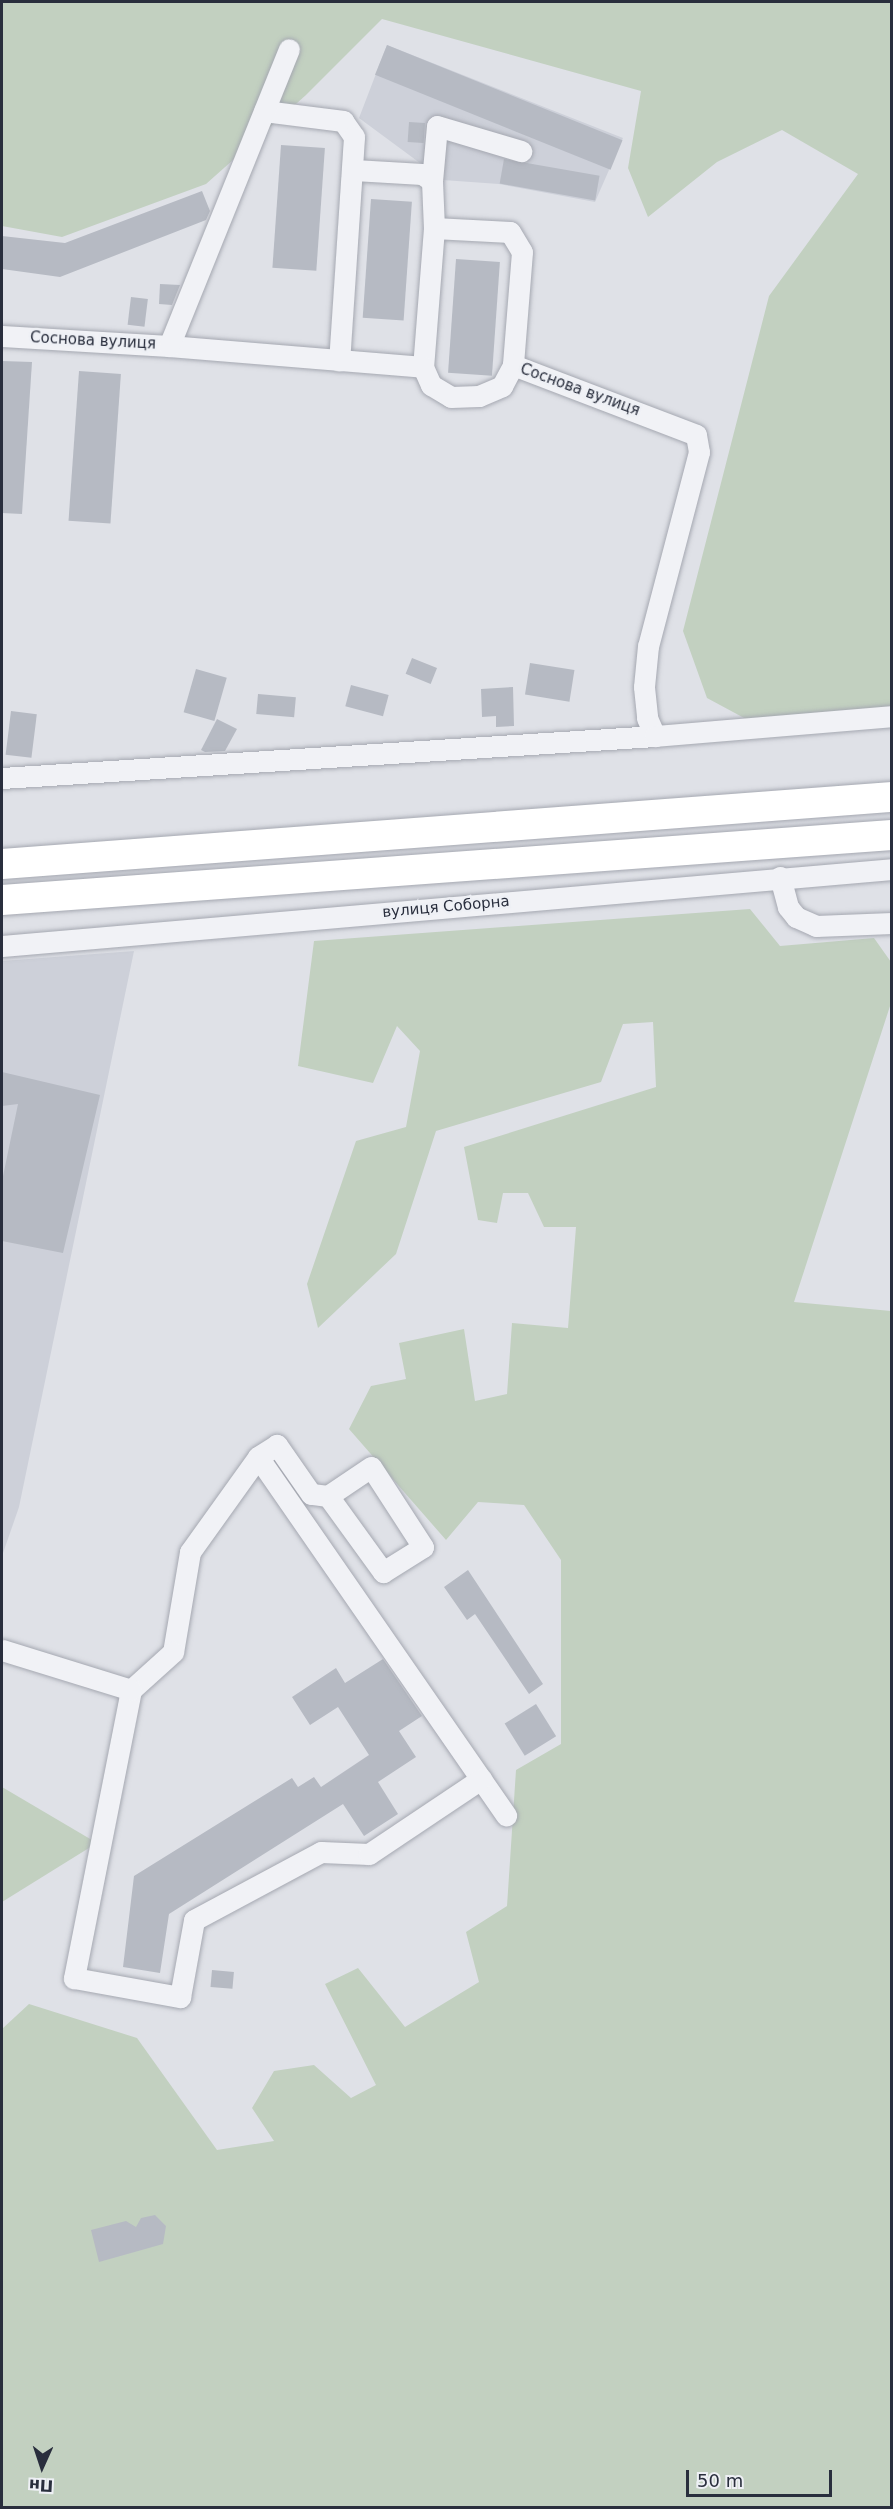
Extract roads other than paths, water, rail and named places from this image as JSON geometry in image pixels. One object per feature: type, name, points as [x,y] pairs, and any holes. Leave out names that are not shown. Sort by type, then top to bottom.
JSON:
[{"type":"highway","points":[[2,864],[891,796]]},
{"type":"highway","points":[[2,900],[891,835]]},
{"type":"street","points":[[169,346],[289,49]]},
{"type":"street","points":[[264,111],[343,120],[354,137],[354,170],[339,360]]},
{"type":"street","points":[[423,367],[434,228],[432,181],[437,126],[521,151]]},
{"type":"street","points":[[354,170],[422,174],[432,181]]},
{"type":"street","points":[[434,228],[510,232],[522,252],[513,365]]},
{"type":"street","name":"Соснова вулиця","points":[[2,336],[169,346],[423,367],[431,385],[451,397],[479,396],[502,386],[513,365],[696,435],[699,452],[648,646],[644,687],[647,718],[656,736]]},
{"type":"street","points":[[2,778],[656,736],[891,716]]},
{"type":"street","name":"вулиця Соборна","points":[[2,946],[891,869]]},
{"type":"street","points":[[780,877],[788,906],[796,917],[816,926],[891,923]]},
{"type":"street","points":[[328,1496],[383,1572],[423,1547],[371,1467],[328,1496],[311,1494],[277,1445],[258,1457],[190,1552],[173,1652],[130,1690],[74,1978],[180,1997],[194,1920],[321,1852],[369,1854],[481,1779]]},
{"type":"street","points":[[258,1457],[506,1815]]},
{"type":"street","points":[[2,1650],[130,1690]]}]
